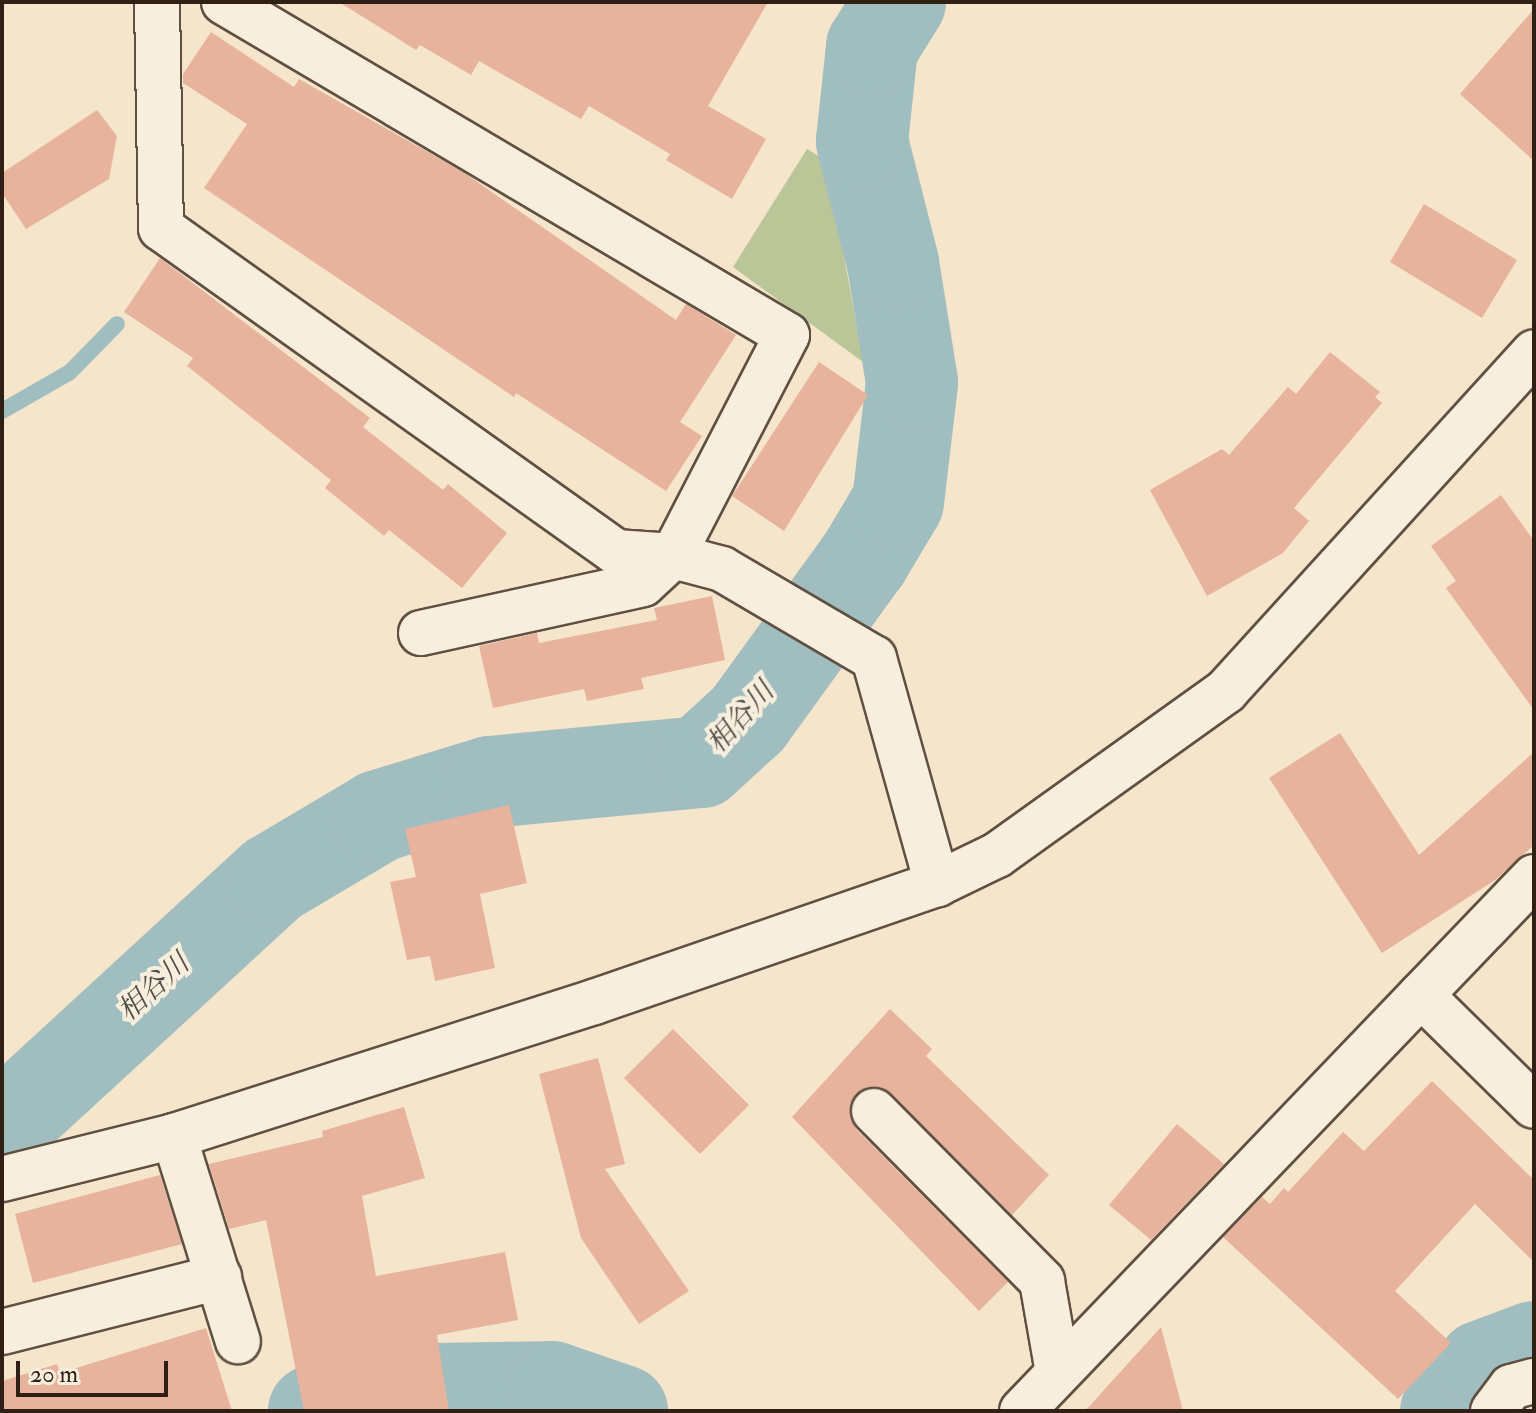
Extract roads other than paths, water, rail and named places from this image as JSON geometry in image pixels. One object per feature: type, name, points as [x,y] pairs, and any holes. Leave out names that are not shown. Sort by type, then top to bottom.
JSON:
[{"type":"street","points":[[157,2],[161,228],[616,552],[673,556],[722,569],[874,658],[937,884]]},
{"type":"street","points":[[224,2],[787,335],[673,556],[643,584],[421,633]]},
{"type":"street","points":[[2,1179],[174,1136],[594,1002],[937,884],[997,855],[1226,691],[1534,352]]},
{"type":"street","points":[[1022,1411],[1534,877]]},
{"type":"street","points":[[1421,995],[1534,1106]]},
{"type":"street","points":[[874,1111],[1042,1281],[1058,1373]]},
{"type":"street","points":[[174,1136],[238,1341]]},
{"type":"street","points":[[2,1332],[219,1277]]},
{"type":"street","points":[[1493,1411],[1511,1387],[1534,1381]]},
{"type":"waterway","name":"相谷川","points":[[2,1128],[273,879],[379,816],[490,782],[701,762],[748,719],[864,559],[898,502],[912,382],[893,263],[862,141],[872,47],[900,2]]},
{"type":"waterway","points":[[2,411],[70,372],[117,324]]},
{"type":"waterway","points":[[1446,1411],[1483,1366],[1534,1347]]},
{"type":"waterway","points":[[314,1411],[369,1390],[552,1387],[622,1411]]}]
